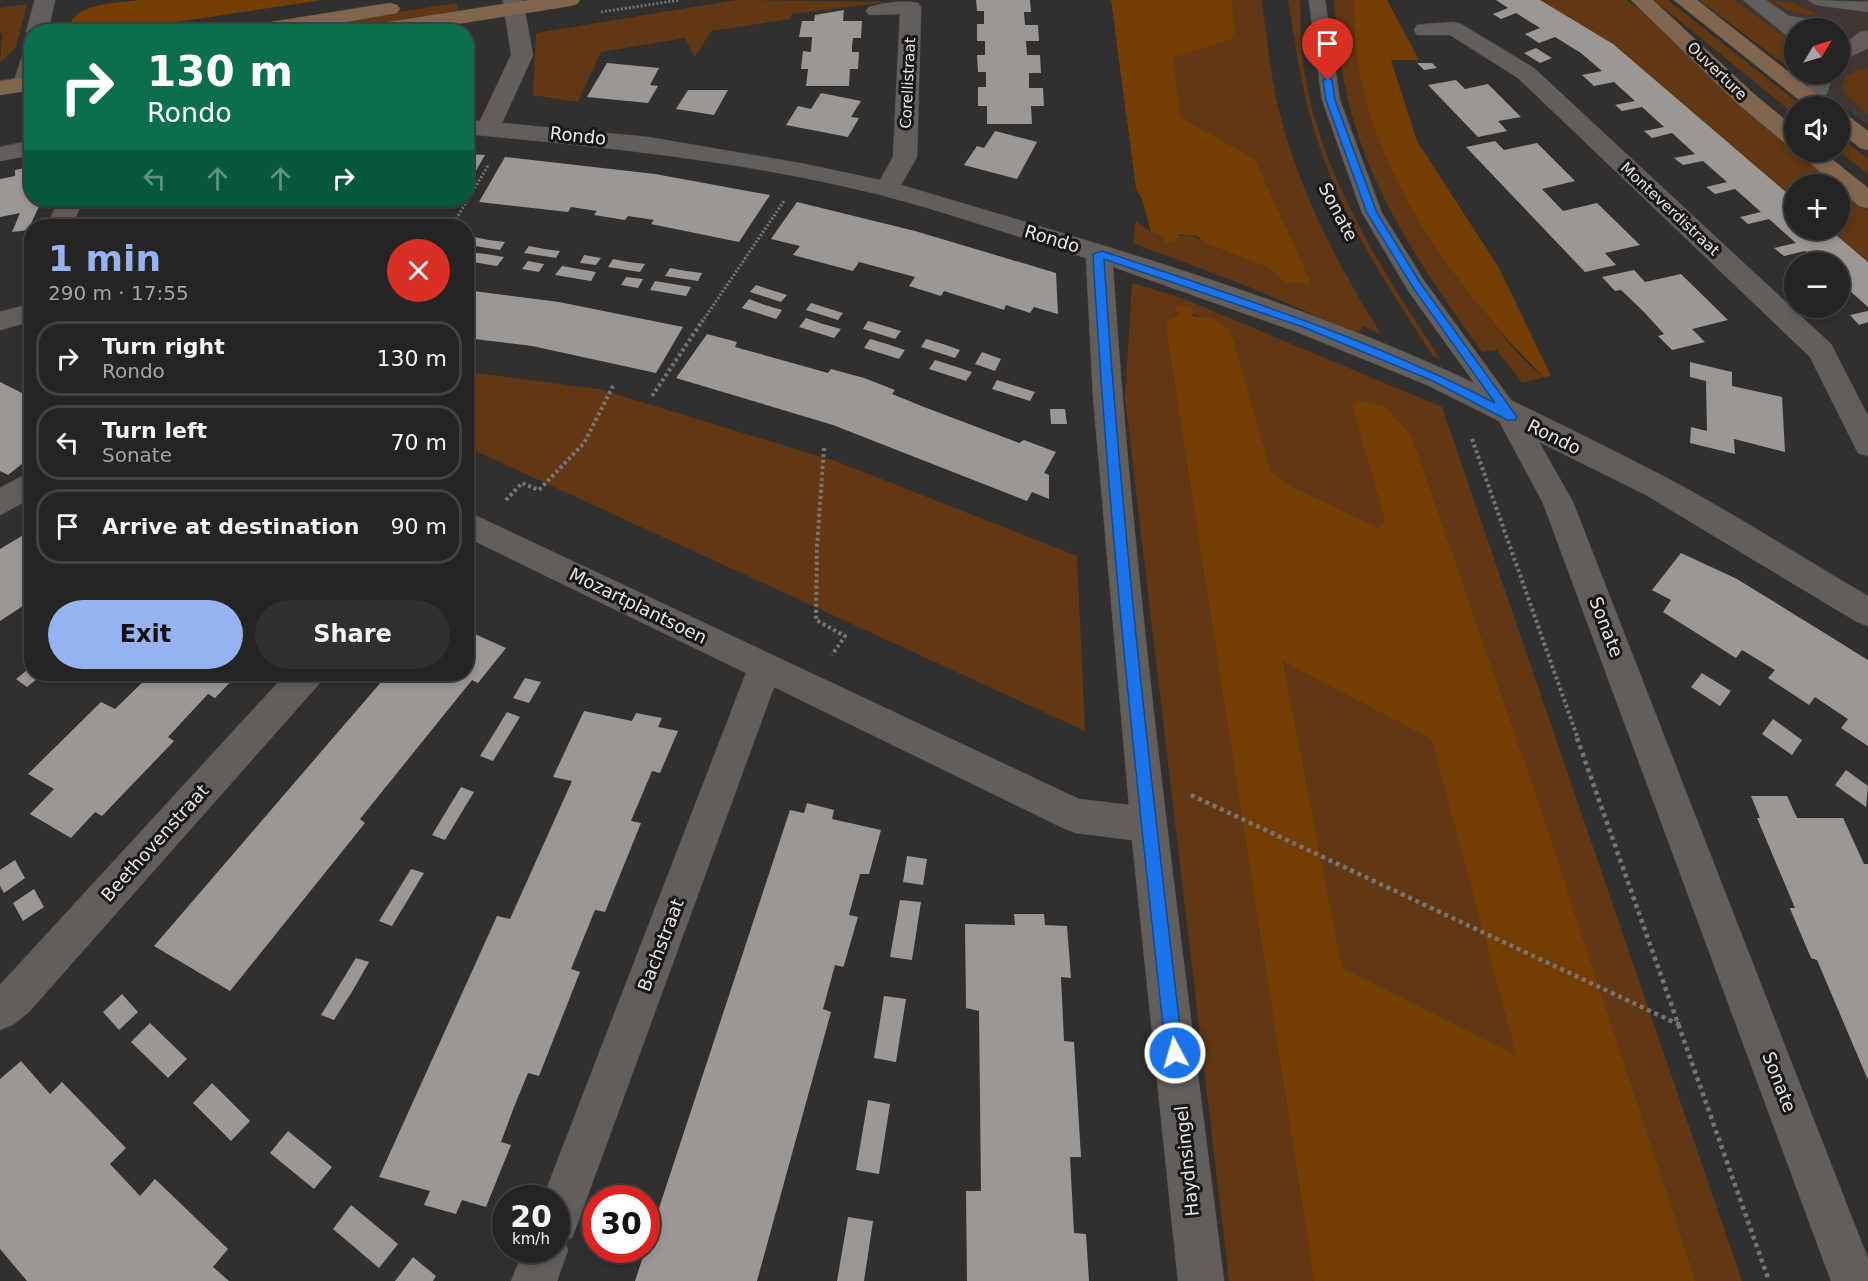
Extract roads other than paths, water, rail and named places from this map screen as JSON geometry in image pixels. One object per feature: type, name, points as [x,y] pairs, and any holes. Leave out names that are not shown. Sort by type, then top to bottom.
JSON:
[{"type":"street","points":[[39,24],[45,0]]},
{"type":"street","points":[[298,24],[451,0]]},
{"type":"street","points":[[406,24],[514,4],[570,0]]},
{"type":"street","name":"Ouverture","points":[[1641,0],[1738,92],[1784,131]]},
{"type":"street","name":"Ouverture","points":[[1684,0],[1808,96]]},
{"type":"street","points":[[1753,0],[1784,23]]},
{"type":"street","points":[[488,128],[522,55],[514,4]]},
{"type":"street","name":"Corellistraat","points":[[876,10],[911,7],[904,157],[887,189]]},
{"type":"street","name":"Monteverdistraat","points":[[1425,30],[1454,28],[1526,73],[1821,351],[1868,445]]},
{"type":"street","points":[[1850,33],[1868,37],[1850,50]]},
{"type":"street","points":[[0,70],[24,70]]},
{"type":"street","points":[[0,88],[24,73]]},
{"type":"street","name":"Rondo","points":[[488,128],[648,144],[805,171],[887,189],[1099,254],[1307,324],[1437,378],[1511,417],[1657,487],[1868,612]]},
{"type":"street","points":[[1850,129],[1868,143]]},
{"type":"street","points":[[0,154],[24,150]]},
{"type":"street","points":[[1821,162],[1868,200]]},
{"type":"street","name":"Haydnsingel","points":[[1099,254],[1107,396],[1149,825],[1201,1281]]},
{"type":"street","points":[[0,321],[24,312]]},
{"type":"street","name":"Sonate","points":[[1511,417],[1558,502],[1854,1281]]},
{"type":"street","points":[[0,503],[24,488]]},
{"type":"street","name":"Mozartplantsoen","points":[[474,526],[1076,816],[1149,825]]},
{"type":"street","name":"Bachstraat","points":[[570,1185],[765,667]]},
{"type":"street","name":"Beethovenstraat","points":[[0,1010],[14,999],[301,681]]},
{"type":"street","points":[[534,1281],[541,1263]]},
{"type":"lane","name":"Sonate","points":[[1317,0],[1330,100],[1372,213],[1417,287],[1511,417]]},
{"type":"lane","points":[[1816,0],[1868,7]]}]
